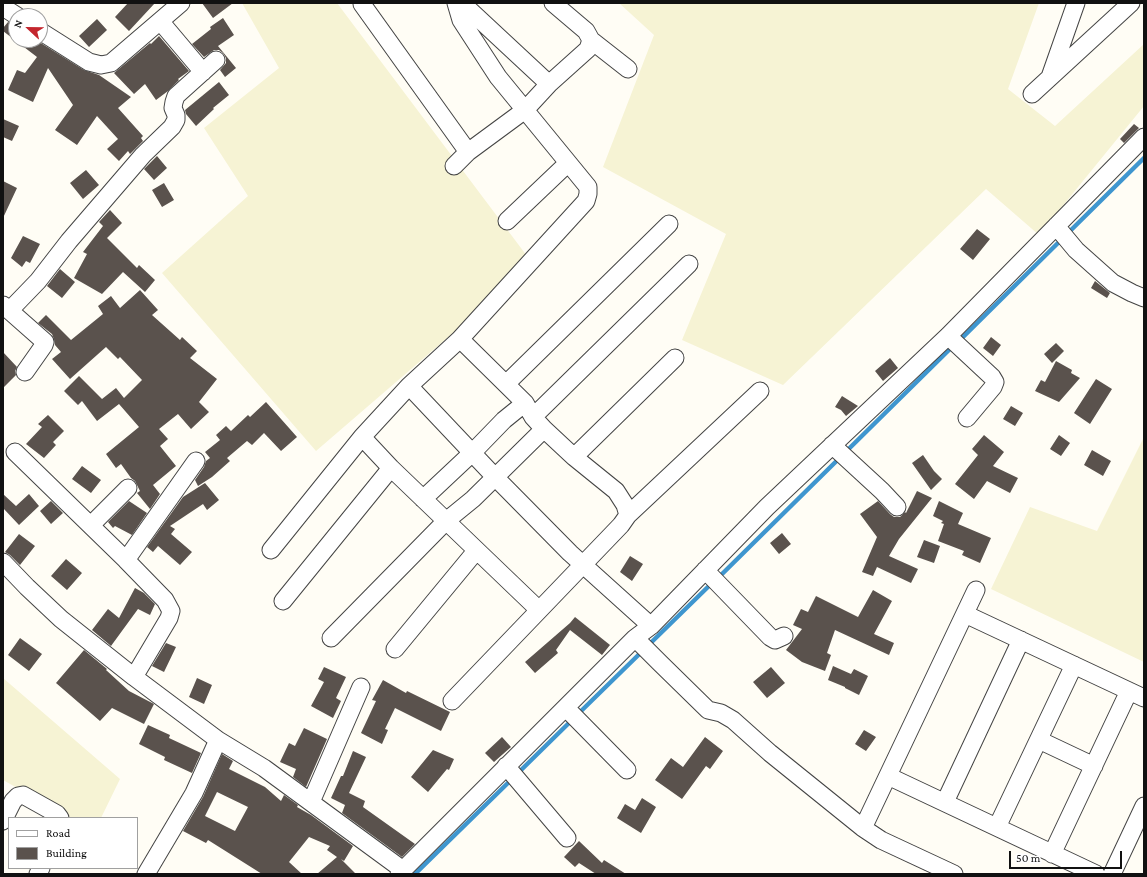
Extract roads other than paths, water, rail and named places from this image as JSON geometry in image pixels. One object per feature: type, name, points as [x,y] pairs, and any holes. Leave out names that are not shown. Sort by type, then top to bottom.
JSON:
[{"type":"street","points":[[271,550],[362,437],[409,386],[460,339],[586,201],[588,187],[498,77],[461,20],[456,3]]},
{"type":"street","points":[[462,3],[549,84]]},
{"type":"street","points":[[553,3],[586,31],[591,40],[628,69]]},
{"type":"street","points":[[1049,79],[1076,3]]},
{"type":"street","points":[[1032,94],[1131,3]]},
{"type":"street","points":[[48,36],[90,62],[101,65],[111,63],[178,4]]},
{"type":"street","points":[[362,4],[468,152]]},
{"type":"street","points":[[160,21],[203,72]]},
{"type":"street","points":[[454,166],[468,152],[525,110],[549,84],[588,49],[591,40]]},
{"type":"street","points":[[25,372],[45,342],[6,308],[38,281],[69,241],[143,156],[172,127],[176,120],[176,114],[173,108],[176,96],[216,60]]},
{"type":"street","points":[[3,562],[61,619],[134,677],[218,740],[264,768],[311,802],[401,872],[514,774],[574,716],[651,626],[713,578],[767,507],[839,452],[1059,230],[1144,137]]},
{"type":"street","points":[[507,221],[568,163]]},
{"type":"street","points":[[506,384],[669,224]]},
{"type":"street","points":[[1059,230],[1076,250],[1112,283],[1132,294],[1144,298]]},
{"type":"street","points":[[331,638],[446,521],[473,499],[495,477],[534,416],[689,264]]},
{"type":"street","points":[[460,339],[506,384],[534,416],[574,457],[616,491],[625,505],[628,515]]},
{"type":"street","points":[[952,339],[981,366],[995,382],[993,387],[967,418]]},
{"type":"street","points":[[574,457],[675,358]]},
{"type":"street","points":[[409,386],[495,477],[583,564],[651,626]]},
{"type":"street","points":[[452,700],[621,525],[628,515],[760,391]]},
{"type":"street","points":[[423,499],[472,453],[504,420],[534,416]]},
{"type":"street","points":[[362,437],[391,468],[539,610]]},
{"type":"street","points":[[15,452],[126,560],[165,600],[171,611],[169,618],[134,677]]},
{"type":"street","points":[[839,452],[882,491],[897,508]]},
{"type":"street","points":[[126,560],[196,461]]},
{"type":"street","points":[[283,601],[391,468]]},
{"type":"street","points":[[91,525],[128,488]]},
{"type":"street","points":[[395,649],[476,551]]},
{"type":"street","points":[[713,578],[770,637],[776,640],[784,636]]},
{"type":"street","points":[[863,828],[976,590]]},
{"type":"street","points":[[965,614],[1136,695],[1094,766],[1052,854]]},
{"type":"street","points":[[945,802],[1022,640]]},
{"type":"street","points":[[638,641],[708,710],[721,713],[733,720],[770,753],[863,828],[881,840],[954,874]]},
{"type":"street","points":[[997,828],[1074,665]]},
{"type":"street","points":[[311,802],[361,687]]},
{"type":"street","points":[[574,716],[627,770]]},
{"type":"street","points":[[146,874],[194,793],[218,740]]},
{"type":"street","points":[[1038,740],[1094,766]]},
{"type":"street","points":[[514,774],[567,838]]},
{"type":"street","points":[[888,776],[1096,874]]},
{"type":"street","points":[[3,821],[13,801],[18,796],[24,795],[57,814],[59,817]]},
{"type":"street","points":[[1112,874],[1144,806]]},
{"type":"waterway","points":[[1067,234],[1144,158]]},
{"type":"waterway","points":[[959,341],[1062,239]]},
{"type":"waterway","points":[[718,578],[953,346]]},
{"type":"waterway","points":[[577,715],[712,583]]},
{"type":"waterway","points":[[517,774],[572,720]]},
{"type":"waterway","points":[[415,874],[512,779]]}]
